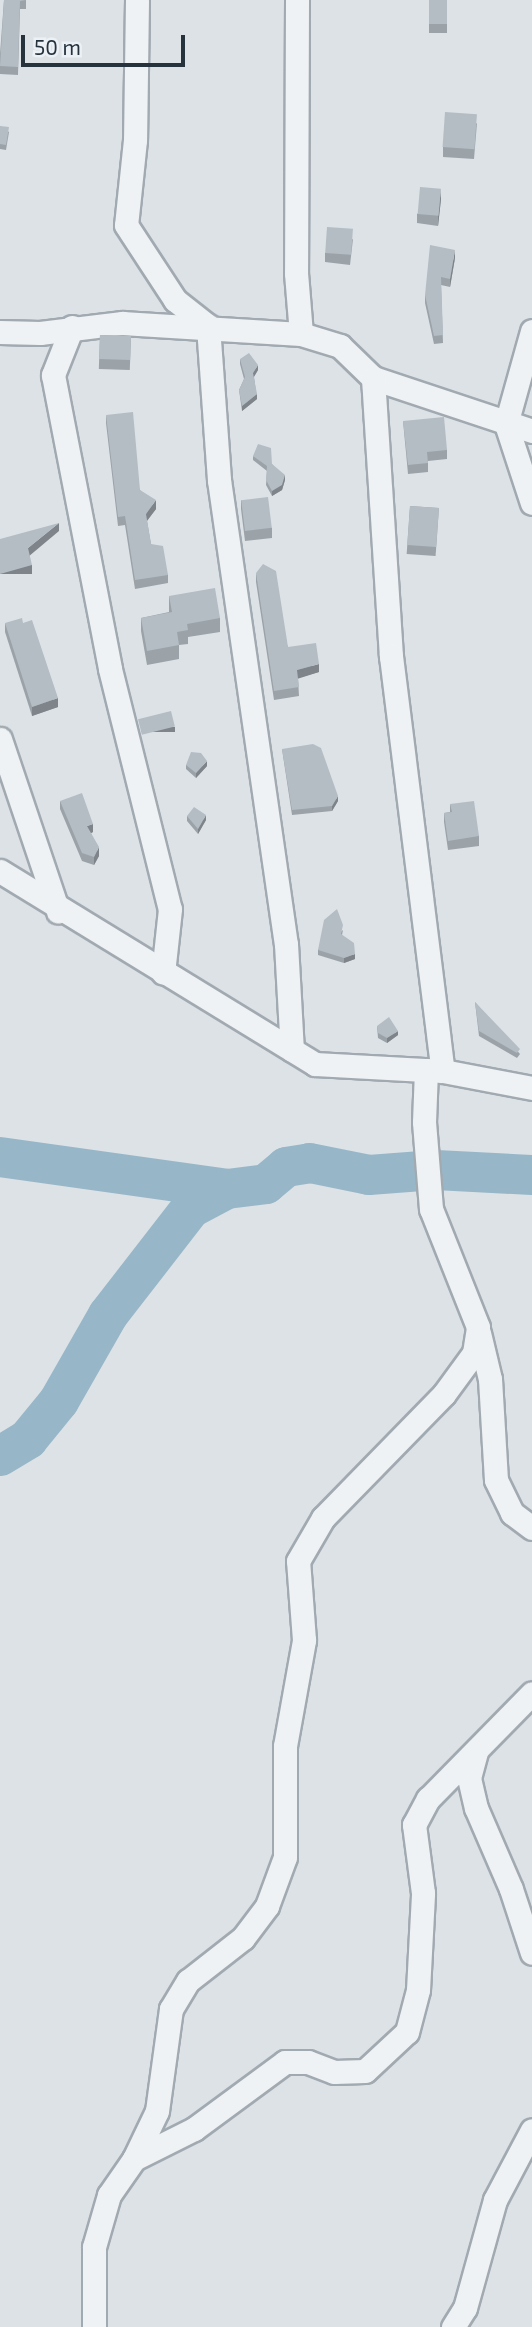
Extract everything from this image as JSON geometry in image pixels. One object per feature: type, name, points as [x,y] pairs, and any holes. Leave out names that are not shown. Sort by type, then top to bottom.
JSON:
[{"type":"street","points":[[137,0],[135,140],[126,225],[175,300],[208,326],[219,480],[286,944],[292,1050]]},
{"type":"street","points":[[297,0],[296,273],[301,334]]},
{"type":"street","points":[[0,332],[40,333],[72,327],[208,326],[301,334],[340,346],[373,377],[532,431]]},
{"type":"street","points":[[72,327],[54,375],[110,669],[170,909],[163,973]]},
{"type":"street","points":[[532,331],[506,424],[532,503]]},
{"type":"street","points":[[373,377],[391,656],[434,1071],[424,1122],[430,1209],[478,1326],[490,1379],[496,1480],[512,1513],[532,1528]]},
{"type":"street","points":[[0,739],[58,911]]},
{"type":"street","points":[[0,871],[58,911],[315,1064],[434,1071],[532,1088]]},
{"type":"street","points":[[94,2327],[94,2247],[109,2194],[134,2159],[157,2111],[171,2010],[188,1981],[243,1938],[267,1906],[285,1857],[285,1746],[304,1640],[298,1561],[323,1518],[444,1394],[474,1353],[478,1326]]},
{"type":"street","points":[[134,2159],[194,2129],[285,2062],[308,2062],[334,2072],[365,2071],[407,2032],[418,1990],[422,1893],[414,1825],[428,1800],[532,1693]]},
{"type":"street","points":[[477,1750],[469,1778],[475,1808],[511,1889],[532,1953]]},
{"type":"street","points":[[453,2327],[465,2308],[495,2200],[532,2130]]},
{"type":"building","points":[[4,0],[26,0],[20,1],[18,67],[0,66]]},
{"type":"building","points":[[429,0],[447,0],[447,24],[429,24]]},
{"type":"building","points":[[445,112],[477,114],[474,149],[443,147]]},
{"type":"building","points":[[0,126],[9,127],[6,145],[0,144]]},
{"type":"building","points":[[420,187],[441,189],[439,216],[418,214]]},
{"type":"building","points":[[327,227],[353,229],[351,255],[325,253]]},
{"type":"building","points":[[430,245],[455,250],[450,279],[441,277],[443,335],[434,336],[425,295]]},
{"type":"building","points":[[100,335],[131,336],[130,360],[99,359]]},
{"type":"building","points":[[249,353],[258,365],[253,373],[257,394],[242,406],[239,390],[245,377],[240,359]]},
{"type":"building","points":[[133,412],[140,490],[156,500],[146,514],[151,544],[163,546],[168,575],[135,580],[125,516],[118,517],[106,415]]},
{"type":"building","points":[[444,417],[447,450],[427,452],[428,463],[408,465],[403,421]]},
{"type":"building","points":[[258,444],[271,448],[272,464],[285,475],[282,485],[272,491],[266,480],[267,466],[253,456]]},
{"type":"building","points":[[268,497],[272,528],[245,531],[241,500]]},
{"type":"building","points":[[410,506],[439,508],[436,547],[407,545]]},
{"type":"building","points":[[59,523],[28,548],[32,565],[0,574],[0,539]]},
{"type":"building","points":[[263,564],[276,571],[288,647],[316,643],[319,664],[297,670],[299,687],[274,691],[256,573]]},
{"type":"building","points":[[215,588],[220,618],[187,624],[188,630],[177,632],[179,645],[147,651],[141,618],[172,612],[169,596]]},
{"type":"building","points":[[22,618],[23,623],[32,620],[58,698],[32,707],[5,623]]},
{"type":"building","points":[[171,711],[175,727],[142,735],[138,719]]},
{"type":"building","points":[[313,744],[321,748],[338,796],[332,806],[292,810],[282,749]]},
{"type":"building","points":[[191,752],[201,753],[207,761],[196,773],[186,765]]},
{"type":"building","points":[[82,793],[93,824],[87,826],[99,847],[94,857],[82,853],[60,801]]},
{"type":"building","points":[[474,801],[479,836],[448,841],[444,813],[452,812],[450,804]]},
{"type":"building","points":[[194,807],[206,815],[198,829],[187,816]]},
{"type":"building","points":[[337,909],[343,925],[341,934],[354,943],[355,954],[344,958],[318,950],[324,920]]},
{"type":"building","points":[[475,1002],[520,1049],[517,1053],[479,1031]]},
{"type":"building","points":[[389,1017],[398,1031],[387,1038],[378,1033],[377,1026]]},
{"type":"waterway","points":[[0,1157],[227,1189]]},
{"type":"waterway","points":[[0,1456],[28,1439],[59,1401],[108,1315],[191,1208],[227,1189],[266,1184],[286,1167],[310,1163],[369,1175],[422,1171]]},
{"type":"waterway","points":[[436,1170],[532,1175]]}]
